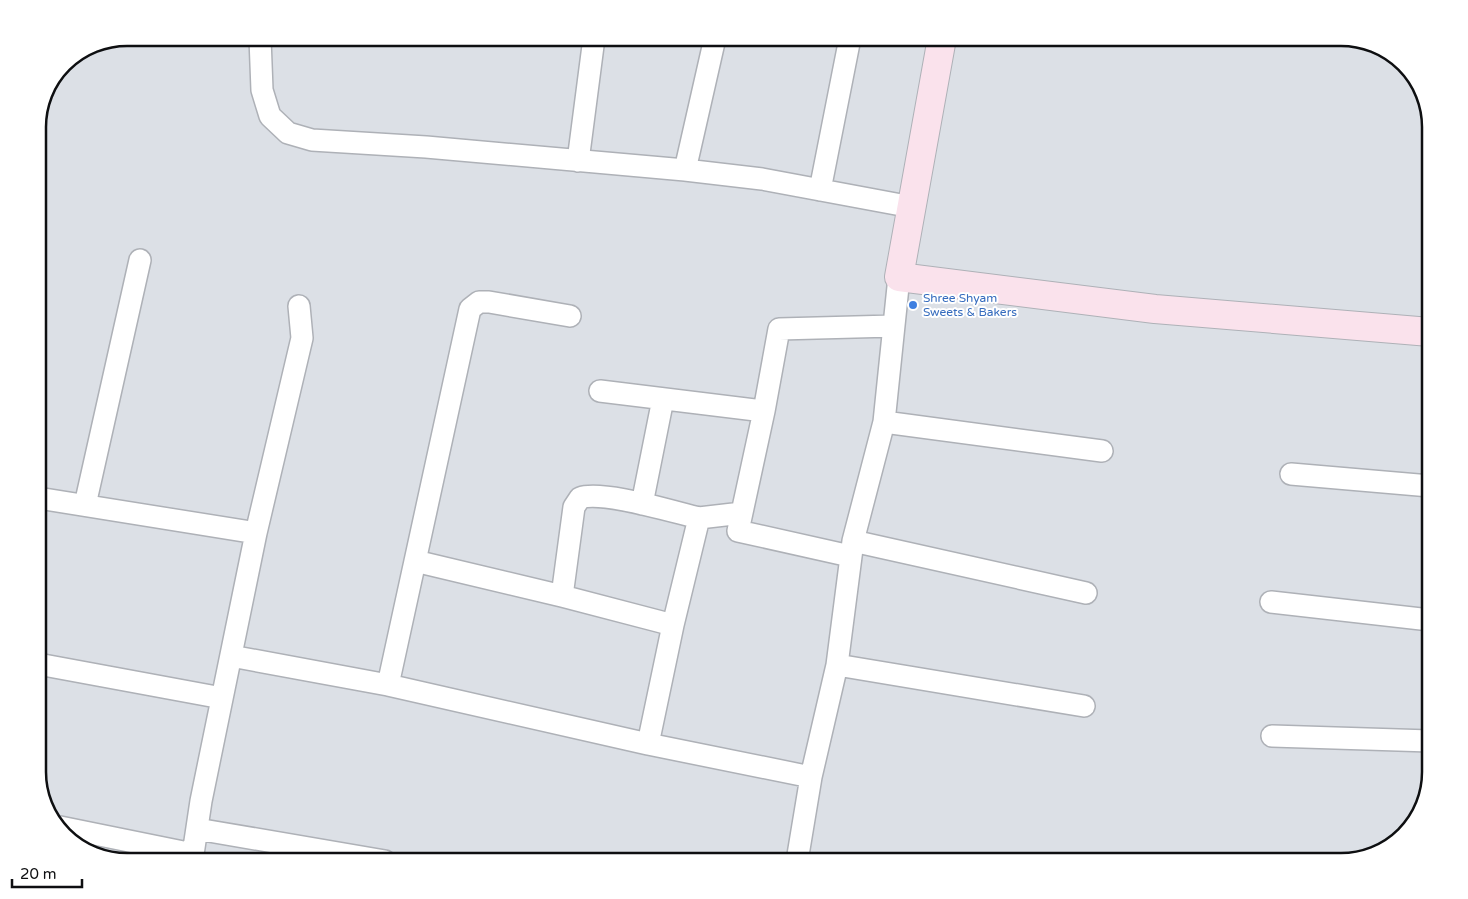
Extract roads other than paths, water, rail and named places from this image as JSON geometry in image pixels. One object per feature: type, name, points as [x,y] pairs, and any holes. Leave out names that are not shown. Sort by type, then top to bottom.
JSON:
[{"type":"street","points":[[260,46],[262,90],[270,116],[288,132],[312,140],[426,147],[685,170],[762,180],[912,207]]},
{"type":"street","points":[[578,160],[593,46]]},
{"type":"street","points":[[685,170],[713,46]]},
{"type":"street","points":[[820,190],[848,46]]},
{"type":"street","points":[[799,853],[812,777],[837,665],[852,549],[884,422],[899,277],[941,46]]},
{"type":"street","points":[[85,506],[140,260]]},
{"type":"street","points":[[899,277],[1155,309],[1422,331]]},
{"type":"street","points":[[388,685],[470,309],[479,302],[489,302],[570,316]]},
{"type":"street","points":[[194,853],[222,698],[256,533],[302,338],[299,306]]},
{"type":"street","points":[[893,326],[779,329],[764,411],[738,532],[852,549],[1086,593]]},
{"type":"street","points":[[600,392],[764,411]]},
{"type":"street","points":[[642,504],[662,399]]},
{"type":"street","points":[[884,422],[1102,451]]},
{"type":"street","points":[[1291,474],[1422,485]]},
{"type":"street","points":[[562,596],[574,506],[580,498],[588,495],[598,496],[642,504],[699,518],[742,513]]},
{"type":"street","points":[[46,499],[256,533]]},
{"type":"street","points":[[648,744],[672,625],[699,518]]},
{"type":"street","points":[[415,561],[562,596],[672,625]]},
{"type":"street","points":[[1271,602],[1422,619]]},
{"type":"street","points":[[231,656],[388,685],[648,744],[812,777]]},
{"type":"street","points":[[46,665],[222,698]]},
{"type":"street","points":[[837,665],[1084,706]]},
{"type":"street","points":[[1272,736],[1422,741]]},
{"type":"street","points":[[70,829],[172,853]]},
{"type":"street","points":[[197,829],[334,853]]},
{"type":"place","name":"Shree Shyam Sweets & Bakers","points":[[913,305]]}]
